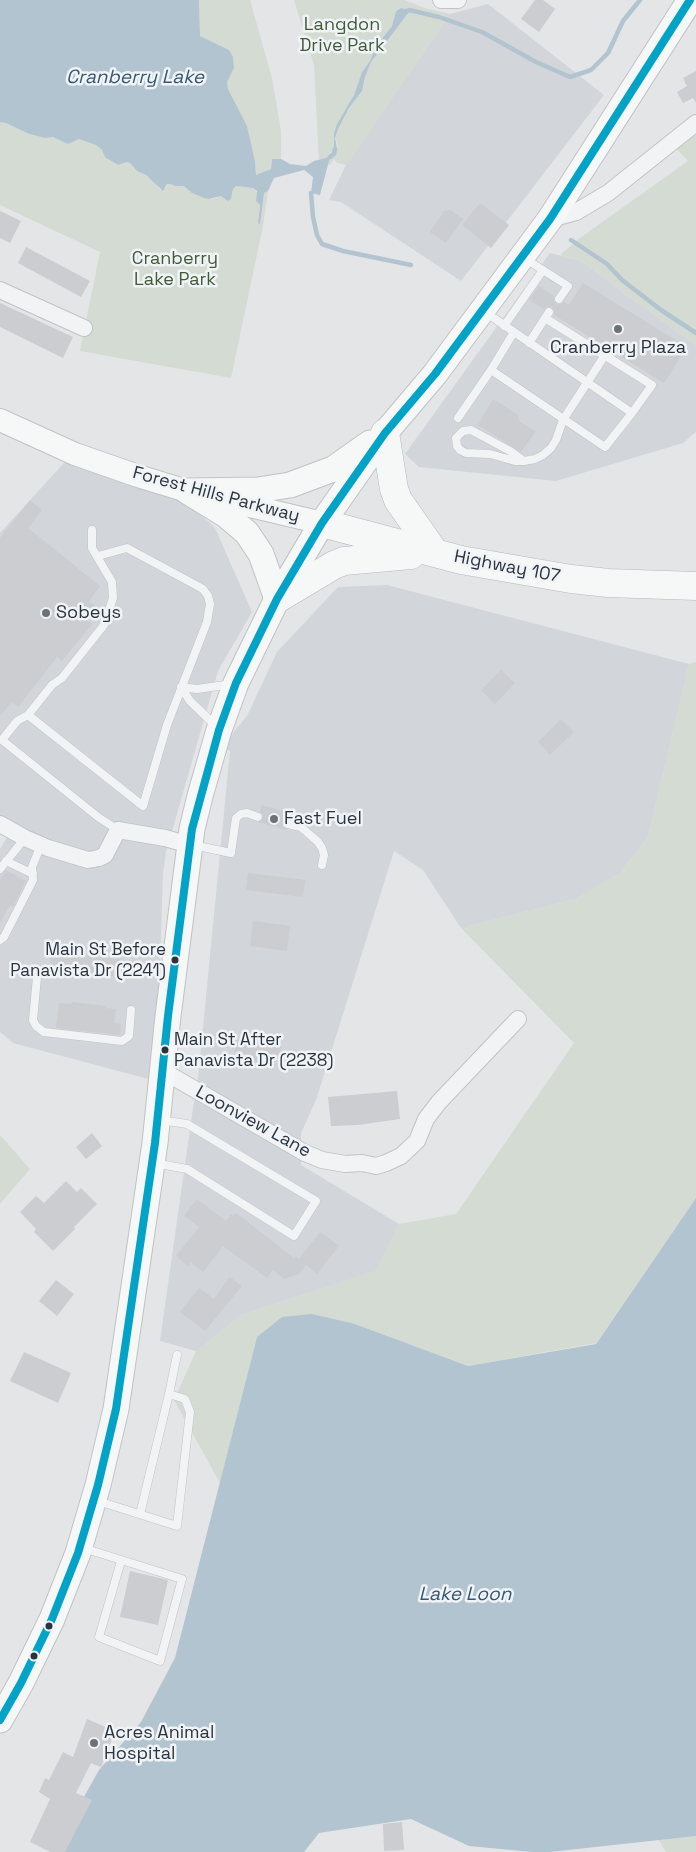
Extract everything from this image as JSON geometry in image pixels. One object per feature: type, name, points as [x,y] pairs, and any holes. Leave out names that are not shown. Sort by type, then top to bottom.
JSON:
[{"type":"highway","points":[[385,433],[394,490],[398,500],[435,553]]},
{"type":"highway","name":"Highway 107","points":[[322,523],[461,560],[571,579],[608,583],[696,586]]},
{"type":"highway","points":[[277,599],[334,565],[344,562],[356,559],[435,553]]},
{"type":"main road","points":[[0,1720],[52,1619],[80,1547],[94,1500],[116,1409],[158,1119],[169,1006],[190,844],[200,796],[219,730],[236,684],[277,599],[322,523],[385,433],[435,374],[483,311],[533,263],[550,219],[690,0]]},
{"type":"main road","name":"Forest Hills Parkway","points":[[0,420],[75,454],[187,491],[322,523]]},
{"type":"main road","points":[[187,491],[258,490],[290,485],[333,469],[385,433]]},
{"type":"main road","points":[[187,491],[226,515],[247,532],[261,554],[277,599]]},
{"type":"street","points":[[441,0],[458,0]]},
{"type":"street","points":[[550,219],[576,212],[608,193],[696,123]]},
{"type":"street","points":[[0,290],[84,328]]},
{"type":"street","points":[[0,824],[41,845],[83,859],[94,860],[108,851],[118,830],[190,844]]},
{"type":"street","name":"Loonview Lane","points":[[164,1071],[305,1153],[322,1160],[376,1166],[401,1156],[417,1142],[426,1119],[439,1102],[518,1019]]},
{"type":"lane","points":[[504,326],[533,263],[568,286],[559,299]]},
{"type":"lane","points":[[483,311],[632,413]]},
{"type":"lane","points":[[491,370],[605,448],[652,385],[547,315],[529,343]]},
{"type":"lane","points":[[458,418],[514,332]]},
{"type":"lane","points":[[524,461],[510,451],[470,430],[463,431],[456,438],[457,446],[466,453],[490,454],[515,461],[524,461],[535,459],[543,455],[556,440],[563,420],[605,355]]},
{"type":"lane","points":[[92,530],[92,548],[112,582],[113,588],[113,598],[104,625],[62,678],[52,684],[28,715],[17,721],[2,740],[98,817],[118,830]]},
{"type":"lane","points":[[28,715],[143,806],[167,725],[208,622],[210,604],[208,596],[203,589],[128,548],[98,556]]},
{"type":"lane","points":[[181,687],[197,689],[236,684]]},
{"type":"lane","points":[[181,687],[190,701],[219,730]]},
{"type":"lane","points":[[190,844],[231,853],[236,818],[241,814],[247,813],[258,817]]},
{"type":"lane","points":[[288,824],[301,827],[318,842],[324,855],[322,865]]},
{"type":"lane","points":[[0,869],[25,838]]},
{"type":"lane","points":[[0,940],[4,938],[33,880],[32,868],[41,845]]},
{"type":"lane","points":[[6,861],[33,874]]},
{"type":"lane","points":[[37,977],[33,1020],[36,1026],[44,1032],[122,1041],[129,1036],[131,1010]]},
{"type":"lane","points":[[152,1162],[187,1169],[294,1236],[316,1201],[187,1124],[158,1119]]},
{"type":"lane","points":[[140,1514],[177,1356]]},
{"type":"lane","points":[[94,1500],[177,1526],[190,1412],[185,1399],[169,1394]]},
{"type":"lane","points":[[80,1547],[182,1579],[160,1661],[99,1637],[122,1561]]},
{"type":"shaded area","points":[[488,4],[604,95],[461,281],[341,202],[329,200],[346,165],[450,14]]},
{"type":"shaded area","points":[[550,253],[578,260],[587,265],[696,345],[696,432],[683,443],[556,481],[419,467],[405,454]]},
{"type":"shaded area","points":[[74,452],[178,493],[215,528],[252,612],[218,671],[166,852],[163,874],[156,1081],[13,1043],[0,1032],[0,849],[14,825],[0,817],[0,533]]},
{"type":"shaded area","points":[[387,585],[689,664],[648,837],[620,873],[576,899],[461,928],[423,870],[394,851],[316,1100],[301,1133],[301,1165],[399,1224],[376,1271],[241,1315],[196,1351],[160,1341],[197,1089],[230,751],[221,747],[247,716],[277,652],[338,587]]},
{"type":"green space","points":[[199,0],[250,0],[272,78],[281,131],[281,159],[272,159],[271,169],[264,173],[256,175],[255,161],[247,127],[226,82],[234,68],[200,36]]},
{"type":"green space","name":"Langdon Drive Park","points":[[294,0],[404,0],[425,8],[450,14],[346,165],[337,163],[334,159],[330,165],[319,163],[314,65]],"holes":[[[401,8],[409,10],[371,62],[362,91],[338,127],[335,136],[338,147],[334,154],[334,133],[337,124],[354,95],[362,72],[370,61],[376,46],[392,26],[396,10]]]},
{"type":"green space","name":"Cranberry Lake Park","points":[[0,122],[29,134],[45,138],[53,136],[68,144],[79,139],[96,145],[108,159],[118,165],[130,163],[137,171],[146,175],[155,183],[160,190],[166,188],[167,184],[170,184],[184,186],[190,191],[212,199],[221,196],[225,199],[232,196],[233,189],[236,186],[253,188],[257,193],[256,201],[260,205],[258,222],[260,225],[264,193],[268,191],[263,226],[231,378],[80,351],[100,252],[0,205]]},
{"type":"green space","points":[[696,131],[696,345],[587,265],[578,260],[560,255],[580,238],[688,161],[675,147]]},
{"type":"green space","points":[[696,662],[696,1198],[596,1343],[468,1366],[355,1324],[257,1337],[220,1483],[174,1400],[196,1351],[241,1315],[375,1271],[399,1224],[456,1214],[574,1043],[461,928],[576,899],[620,873],[648,837],[689,664]]},
{"type":"green space","points":[[0,1135],[30,1169],[0,1204]]},
{"type":"green space","points":[[696,1836],[696,1852],[666,1852],[659,1840]]},
{"type":"water","name":"Cranberry Lake","points":[[0,0],[199,0],[200,36],[229,50],[233,57],[234,68],[227,82],[228,89],[247,126],[255,161],[256,175],[271,169],[272,159],[281,159],[290,164],[306,166],[314,161],[330,157],[320,195],[311,193],[313,177],[304,170],[274,178],[268,191],[264,193],[260,225],[258,222],[260,205],[256,201],[257,191],[253,188],[236,186],[233,189],[231,199],[228,201],[221,196],[209,199],[204,198],[192,193],[184,186],[167,184],[163,191],[146,175],[137,171],[130,163],[118,165],[105,157],[102,150],[96,145],[79,139],[68,144],[53,137],[45,138],[29,134],[0,122]]},
{"type":"water","points":[[401,8],[409,10],[409,12],[371,62],[362,91],[349,108],[338,129],[335,138],[337,148],[334,154],[334,133],[337,124],[354,95],[362,72],[370,61],[376,46],[392,26],[396,11]]},
{"type":"water","name":"Lake Loon","points":[[696,1198],[696,1836],[550,1852],[532,1852],[469,1846],[411,1819],[319,1833],[304,1852],[59,1852],[57,1845],[99,1770],[141,1722],[175,1658],[257,1337],[282,1317],[312,1314],[355,1324],[468,1366],[596,1344]]},
{"type":"building","points":[[535,0],[543,0],[555,9],[539,32],[521,19]]},
{"type":"building","points":[[696,71],[696,103],[693,98],[683,103],[677,92],[687,86],[683,78]]},
{"type":"building","points":[[480,203],[509,225],[491,248],[462,225]]},
{"type":"building","points":[[450,210],[463,219],[446,243],[430,232],[444,211]]},
{"type":"building","points":[[0,211],[21,221],[10,243],[0,238]]},
{"type":"building","points":[[26,247],[90,281],[81,297],[18,263]]},
{"type":"building","name":"Cranberry Plaza","points":[[583,283],[687,347],[664,383],[554,315],[552,307],[544,309],[529,300],[539,286],[554,296],[556,304],[564,302],[569,305]]},
{"type":"building","points":[[0,303],[73,337],[63,358],[0,327]]},
{"type":"building","points":[[493,399],[518,415],[520,422],[536,431],[521,452],[478,425]]},
{"type":"building","name":"Sobeys","points":[[30,500],[42,510],[28,528],[100,586],[89,601],[97,607],[86,620],[92,624],[62,661],[57,657],[18,707],[12,702],[0,716],[0,538]]},
{"type":"building","points":[[501,670],[515,683],[495,704],[481,690]]},
{"type":"building","points":[[561,719],[574,732],[550,755],[538,742]]},
{"type":"building","name":"Fast Fuel","points":[[261,805],[291,813],[290,819],[286,819],[283,822],[283,826],[287,830],[258,822],[263,818],[263,814],[260,812]]},
{"type":"building","points":[[6,870],[26,881],[13,907],[10,905],[0,923],[0,880]]},
{"type":"building","points":[[248,873],[305,880],[303,897],[246,890]]},
{"type":"building","points":[[253,921],[290,926],[287,951],[250,946]]},
{"type":"building","points":[[51,952],[135,961],[133,978],[49,969]]},
{"type":"building","points":[[72,1002],[116,1009],[114,1023],[121,1024],[120,1035],[56,1028],[59,1003],[72,1004]]},
{"type":"building","points":[[244,1029],[282,1047],[271,1069],[234,1051]]},
{"type":"building","points":[[397,1091],[400,1119],[358,1125],[331,1126],[328,1097]]},
{"type":"building","points":[[92,1133],[102,1146],[86,1159],[76,1147]]},
{"type":"building","points":[[66,1181],[77,1192],[81,1188],[97,1204],[53,1251],[34,1232],[36,1229],[20,1212],[36,1196],[44,1203]]},
{"type":"building","points":[[197,1199],[226,1221],[231,1214],[233,1216],[236,1213],[294,1258],[295,1256],[299,1259],[320,1232],[339,1246],[317,1274],[306,1265],[299,1274],[284,1279],[273,1270],[267,1278],[223,1246],[203,1272],[191,1262],[188,1266],[176,1256],[199,1227],[184,1216]]},
{"type":"building","points":[[230,1277],[242,1286],[205,1331],[180,1312],[199,1288],[214,1299]]},
{"type":"building","points":[[56,1280],[74,1294],[57,1316],[39,1301]]},
{"type":"building","points":[[24,1352],[71,1373],[58,1403],[10,1381]]},
{"type":"building","points":[[130,1571],[168,1580],[158,1625],[120,1617]]},
{"type":"building","points":[[87,1719],[115,1731],[101,1767],[91,1763],[76,1793],[92,1800],[65,1852],[50,1852],[30,1842],[50,1799],[39,1792],[45,1778],[49,1780],[63,1752],[73,1757]]},
{"type":"building","points":[[402,1822],[404,1850],[384,1851],[383,1824]]},
{"type":"waterway","points":[[404,12],[409,10],[439,17],[482,32],[536,62],[570,77],[591,70],[608,53],[623,21],[640,0]]},
{"type":"waterway","points":[[330,157],[334,154],[335,149]]},
{"type":"waterway","points":[[311,193],[313,217],[317,235],[322,244],[343,251],[411,265]]},
{"type":"waterway","points":[[571,240],[607,264],[622,280],[661,310],[696,333]]},
{"type":"transit line","points":[[0,1720],[21,1683],[52,1619],[78,1553],[98,1485],[116,1409],[155,1143],[168,1016],[192,829],[219,730],[236,683],[277,599],[322,523],[385,433],[435,374],[550,219],[690,0]]},
{"type":"place","name":"Cranberry Plaza","points":[[618,329]]},
{"type":"place","name":"Sobeys","points":[[46,613]]},
{"type":"place","name":"Fast Fuel","points":[[274,819]]},
{"type":"place","name":"Main St Before Panavista Dr (2241)","points":[[175,960]]},
{"type":"place","name":"Main St After Panavista Dr (2238)","points":[[165,1050]]},
{"type":"place","name":"Acres Animal Hospital","points":[[94,1743]]}]
